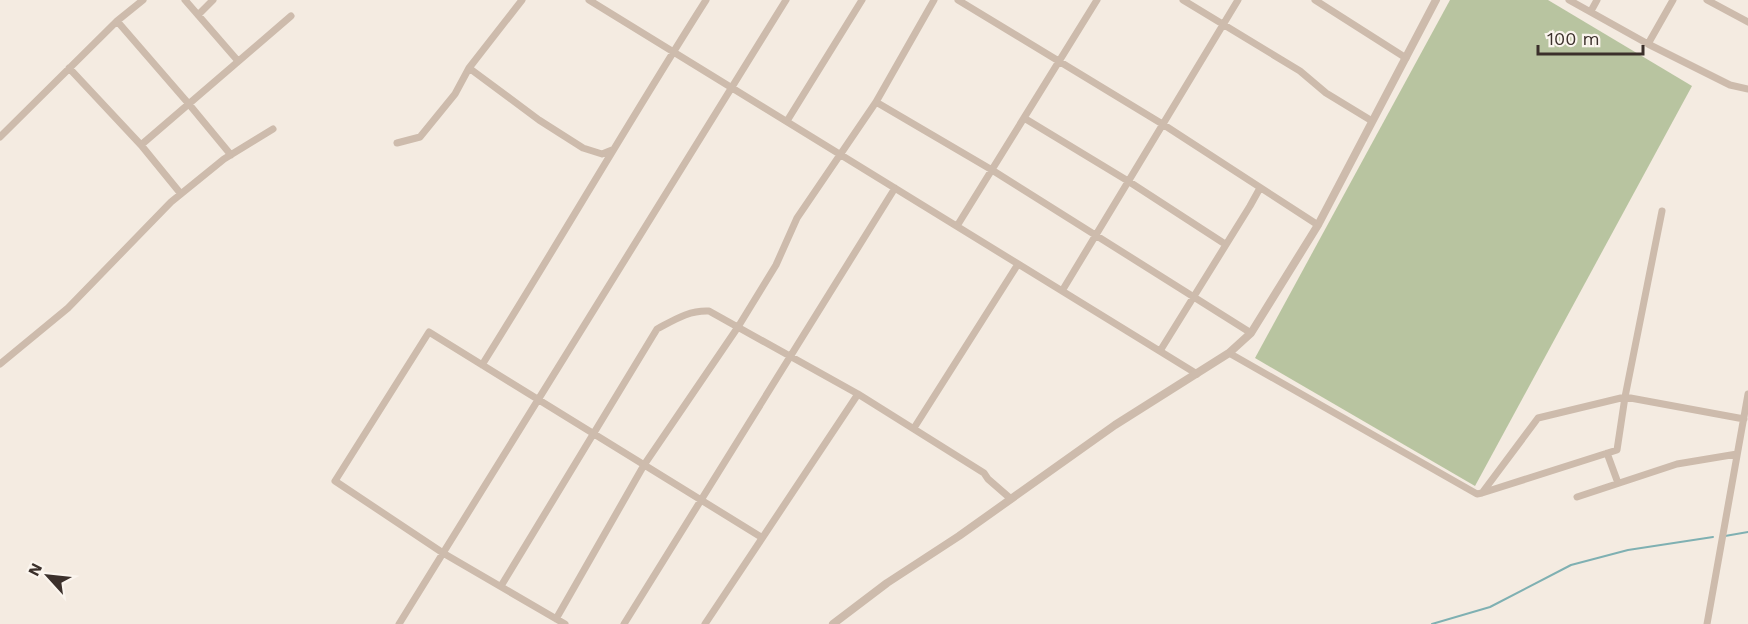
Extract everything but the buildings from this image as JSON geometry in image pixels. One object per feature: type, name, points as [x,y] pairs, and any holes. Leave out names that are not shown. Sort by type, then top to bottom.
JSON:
[{"type":"street","points":[[0,137],[117,21],[142,0]]},
{"type":"street","points":[[185,0],[238,61]]},
{"type":"street","points":[[198,15],[213,0]]},
{"type":"street","points":[[397,143],[420,137],[455,94],[469,68],[522,0]]},
{"type":"street","points":[[589,0],[1197,374]]},
{"type":"street","points":[[482,365],[706,0]]},
{"type":"street","points":[[399,624],[786,0]]},
{"type":"street","points":[[787,121],[862,0]]},
{"type":"street","points":[[556,619],[644,465],[738,327],[776,265],[797,218],[876,102],[934,0]]},
{"type":"street","points":[[958,0],[1164,125],[1318,225]]},
{"type":"street","points":[[957,226],[1097,0]]},
{"type":"street","points":[[1183,0],[1300,71],[1326,93],[1372,120]]},
{"type":"street","points":[[1062,291],[1239,0]]},
{"type":"street","points":[[1315,0],[1406,58]]},
{"type":"street","points":[[833,624],[1115,425],[1229,353],[1251,333],[1318,225],[1436,0]]},
{"type":"street","points":[[1569,0],[1648,44],[1730,85],[1748,89]]},
{"type":"street","points":[[1591,11],[1597,0]]},
{"type":"street","points":[[1648,44],[1673,0]]},
{"type":"street","points":[[1707,0],[1748,22]]},
{"type":"street","points":[[141,145],[291,16]]},
{"type":"street","points":[[117,21],[231,155]]},
{"type":"street","points":[[69,68],[141,145],[181,194]]},
{"type":"street","points":[[469,68],[539,120],[583,148],[602,153],[612,150]]},
{"type":"street","points":[[876,102],[992,170],[1251,333]]},
{"type":"street","points":[[1024,118],[1225,244]]},
{"type":"street","points":[[0,364],[69,308],[181,194],[231,155],[273,129]]},
{"type":"street","points":[[624,624],[895,188]]},
{"type":"street","points":[[1160,351],[1260,188]]},
{"type":"street","points":[[1229,353],[1477,494],[1617,450],[1625,397],[1662,210]]},
{"type":"street","points":[[914,428],[1018,264]]},
{"type":"street","points":[[501,586],[657,329],[697,310],[709,311],[858,394],[984,473],[1011,499]]},
{"type":"street","points":[[565,624],[443,553],[335,481],[429,332],[703,499],[761,537]]},
{"type":"street","points":[[705,624],[858,394]]},
{"type":"street","points":[[1707,624],[1748,394]]},
{"type":"street","points":[[1482,493],[1538,418],[1625,397],[1744,419]]},
{"type":"street","points":[[1607,453],[1618,483]]},
{"type":"street","points":[[1577,497],[1677,464],[1737,453]]},
{"type":"green space","points":[[1450,0],[1548,0],[1692,86],[1475,486],[1255,358]]},
{"type":"waterway","points":[[1725,536],[1748,532]]},
{"type":"waterway","points":[[1432,624],[1490,607],[1571,565],[1628,550],[1713,537]]}]
